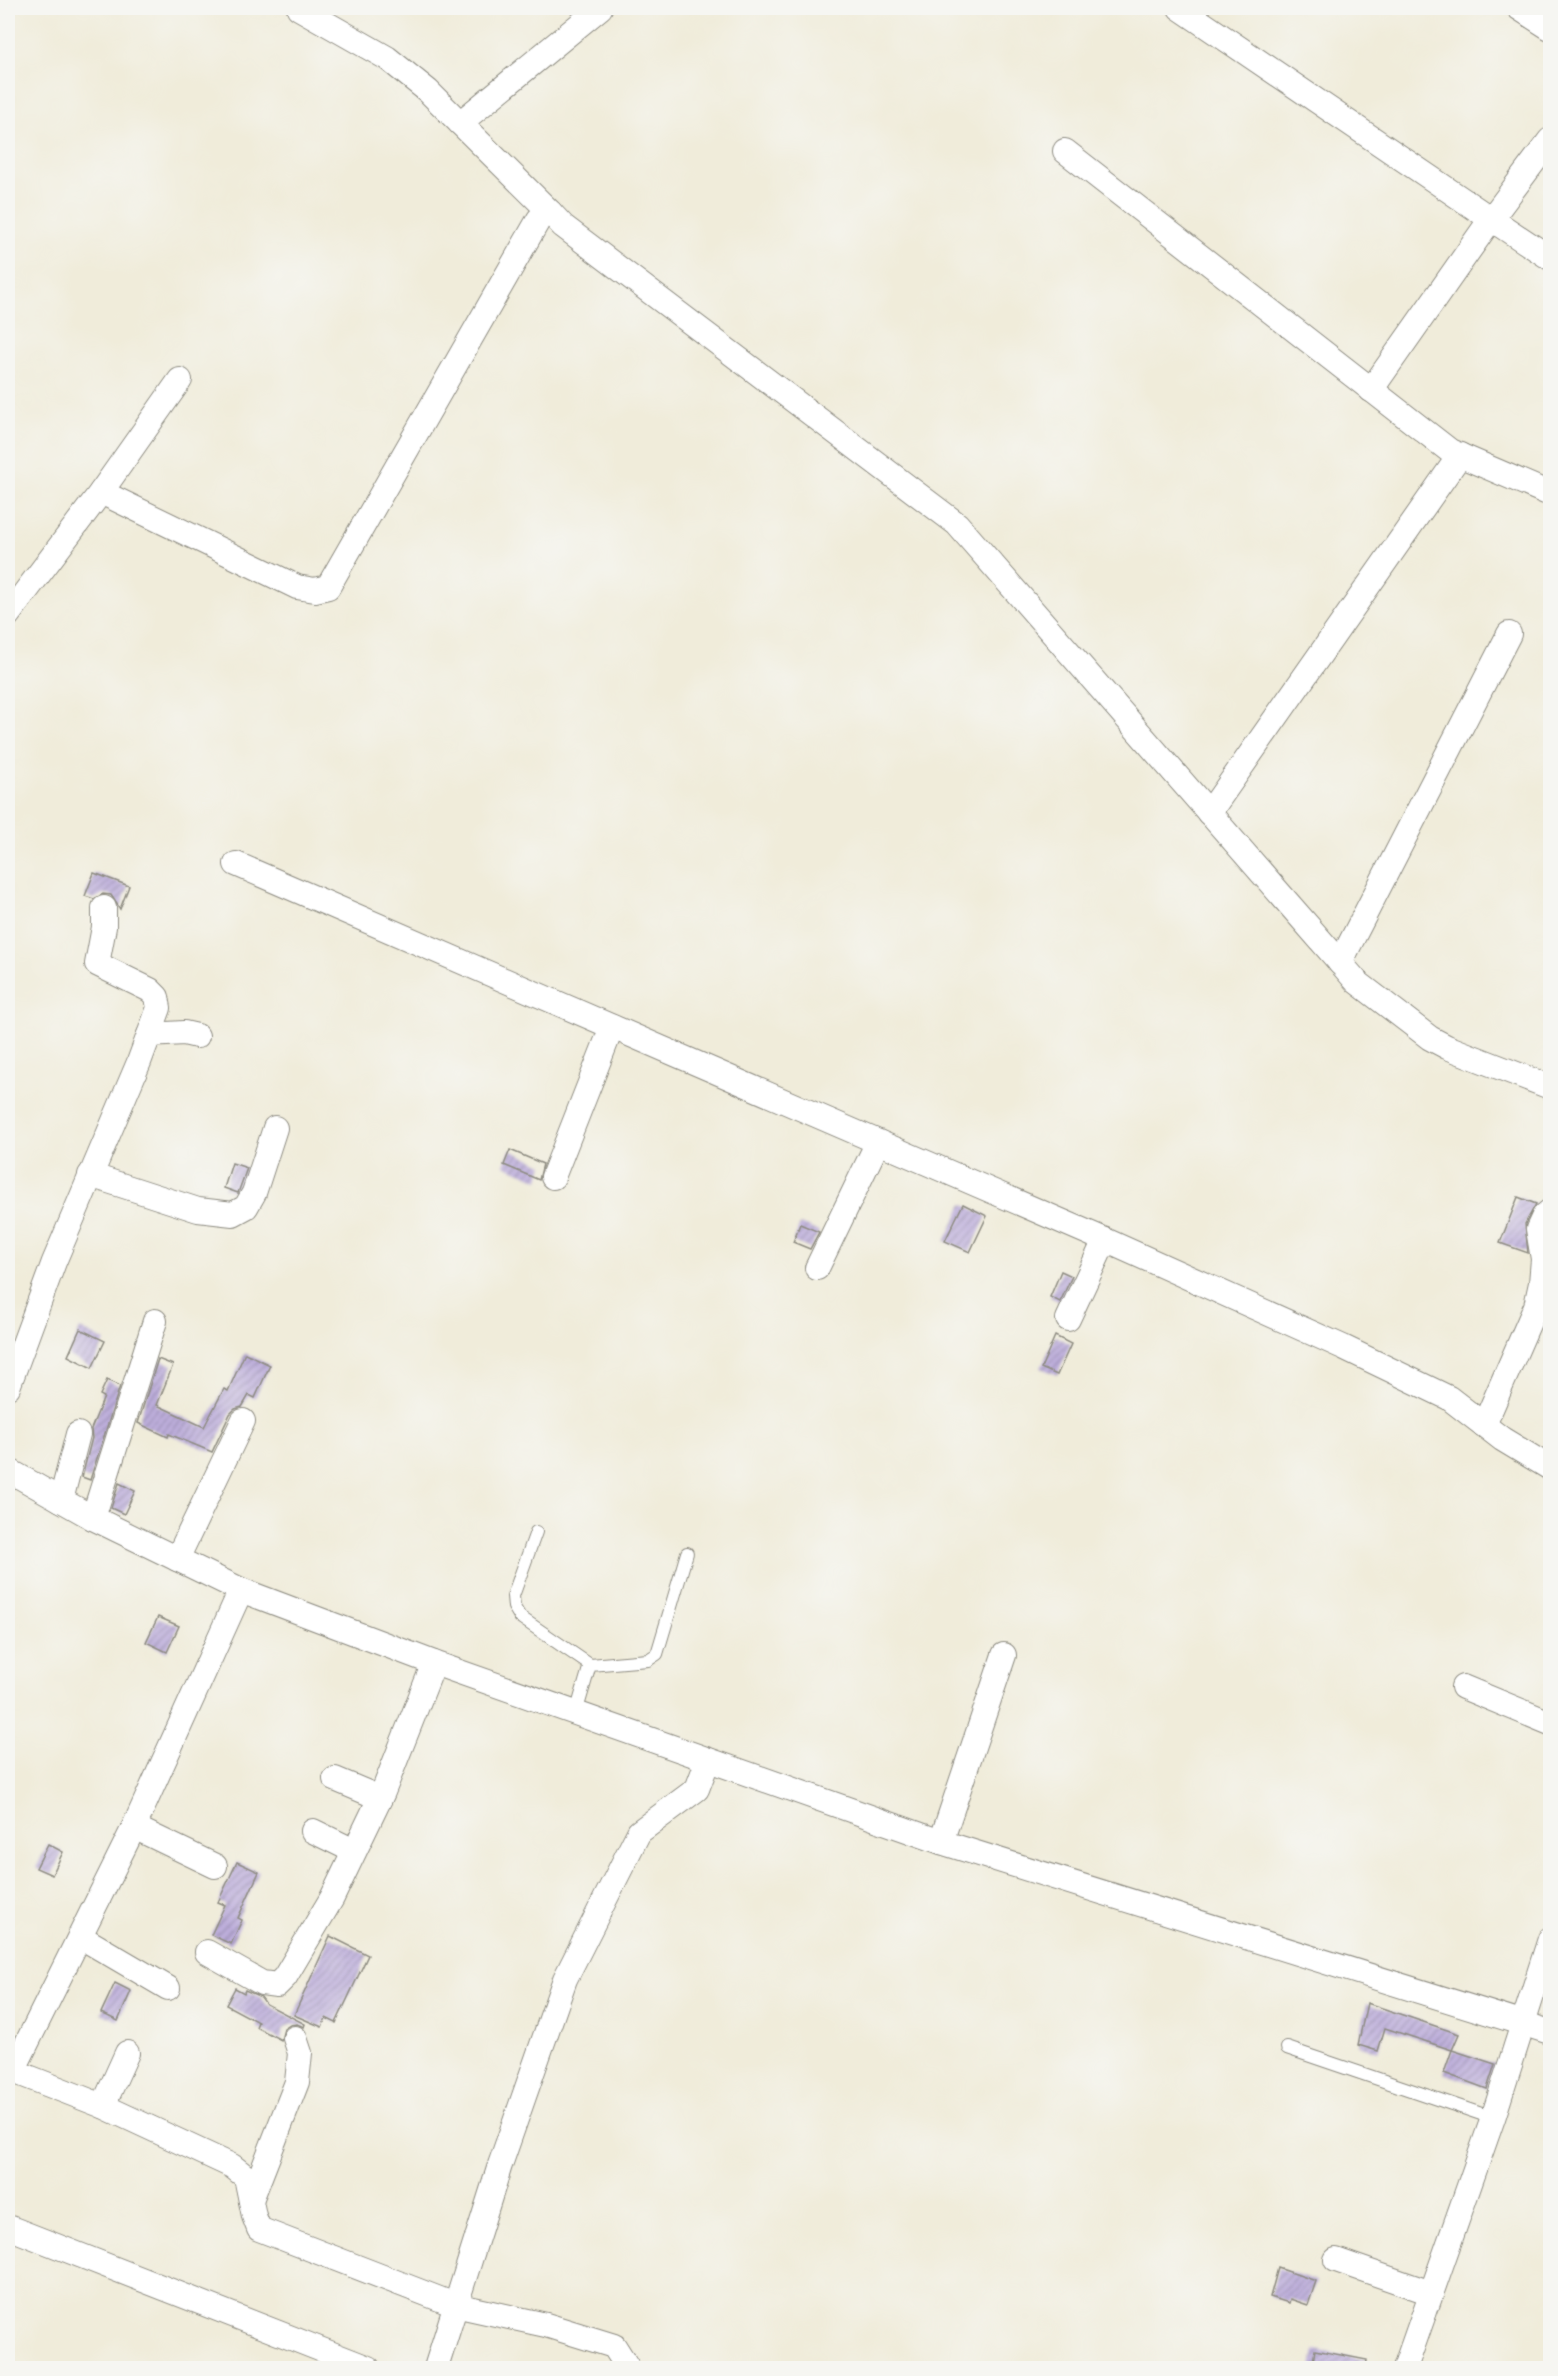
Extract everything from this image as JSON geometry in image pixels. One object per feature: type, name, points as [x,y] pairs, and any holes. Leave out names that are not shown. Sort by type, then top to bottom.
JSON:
[{"type":"street","points":[[299,8],[387,58],[428,91],[563,226],[957,524],[1356,982],[1430,1038],[1447,1047],[1551,1087]]},
{"type":"street","points":[[460,123],[600,8]]},
{"type":"street","points":[[1180,8],[1551,258]]},
{"type":"street","points":[[1519,8],[1551,28]]},
{"type":"street","points":[[1371,390],[1491,219],[1551,140]]},
{"type":"street","points":[[1065,151],[1450,452],[1551,494]]},
{"type":"street","points":[[101,492],[297,587],[315,590],[328,587],[539,219],[550,212]]},
{"type":"street","points":[[8,615],[101,492],[180,380]]},
{"type":"street","points":[[1209,813],[1460,455]]},
{"type":"street","points":[[1340,963],[1509,634]]},
{"type":"street","points":[[236,864],[1105,1240],[1449,1398],[1502,1439],[1551,1468]]},
{"type":"street","points":[[8,1387],[54,1262],[159,1008],[157,997],[150,990],[97,964],[104,927],[104,908]]},
{"type":"street","points":[[554,1177],[612,1027]]},
{"type":"street","points":[[149,1035],[184,1033],[197,1036]]},
{"type":"street","points":[[90,1175],[198,1210],[232,1214],[246,1207],[254,1193],[275,1128]]},
{"type":"street","points":[[817,1268],[878,1142]]},
{"type":"street","points":[[1484,1425],[1536,1306],[1543,1259],[1538,1230],[1544,1216],[1551,1211]]},
{"type":"street","points":[[1068,1319],[1105,1240]]},
{"type":"street","points":[[93,1518],[155,1321]]},
{"type":"street","points":[[177,1559],[243,1422]]},
{"type":"street","points":[[61,1500],[78,1434]]},
{"type":"street","points":[[8,1470],[93,1518],[241,1590],[434,1664],[941,1842],[1551,2031]]},
{"type":"street","points":[[241,1590],[134,1827],[13,2071],[103,2106],[232,2166],[246,2177],[254,2216],[260,2229],[455,2305],[546,2325],[614,2346],[628,2368]]},
{"type":"street","points":[[941,1842],[1004,1655]]},
{"type":"street","points":[[207,1952],[262,1983],[277,1985],[285,1977],[332,1898],[380,1798],[434,1664]]},
{"type":"street","points":[[1463,1687],[1551,1723]]},
{"type":"street","points":[[436,2368],[500,2165],[566,1978],[639,1832],[697,1789],[708,1760]]},
{"type":"street","points":[[335,1779],[380,1798]]},
{"type":"street","points":[[134,1827],[215,1866]]},
{"type":"street","points":[[313,1831],[354,1851]]},
{"type":"street","points":[[81,1937],[168,1988]]},
{"type":"street","points":[[1405,2368],[1493,2118],[1551,1939]]},
{"type":"street","points":[[251,2200],[297,2082],[300,2053],[295,2038]]},
{"type":"street","points":[[103,2106],[127,2053]]},
{"type":"street","points":[[8,2227],[368,2368]]},
{"type":"street","points":[[1336,2260],[1431,2293]]},
{"type":"lane","points":[[536,1532],[513,1596],[514,1607],[520,1617],[590,1665],[648,1660],[657,1654],[687,1553]]},
{"type":"lane","points":[[576,1713],[590,1665]]},
{"type":"lane","points":[[1287,2048],[1493,2118]]},
{"type":"building","points":[[94,873],[129,886],[120,909],[111,895],[103,894],[94,899],[85,896]]},
{"type":"building","points":[[510,1150],[543,1164],[539,1180],[504,1165]]},
{"type":"building","points":[[232,1163],[247,1168],[238,1193],[224,1188]]},
{"type":"building","points":[[1518,1197],[1536,1204],[1525,1224],[1528,1253],[1500,1243]]},
{"type":"building","points":[[963,1204],[987,1216],[970,1252],[945,1241]]},
{"type":"building","points":[[800,1224],[819,1232],[810,1249],[793,1242]]},
{"type":"building","points":[[1061,1271],[1072,1276],[1060,1302],[1050,1297]]},
{"type":"building","points":[[80,1329],[105,1341],[92,1368],[68,1356]]},
{"type":"building","points":[[1055,1336],[1071,1344],[1057,1375],[1041,1368]]},
{"type":"building","points":[[245,1353],[270,1365],[255,1398],[249,1395],[242,1407],[230,1414],[212,1452],[169,1434],[168,1437],[138,1423],[158,1359],[173,1365],[157,1405],[204,1427],[224,1389],[228,1391]]},
{"type":"building","points":[[107,1380],[120,1386],[90,1480],[82,1477],[92,1438],[91,1429],[104,1397],[100,1395]]},
{"type":"building","points":[[119,1483],[135,1491],[124,1514],[111,1508]]},
{"type":"building","points":[[158,1617],[179,1626],[167,1652],[146,1642]]},
{"type":"building","points":[[48,1844],[63,1852],[52,1875],[36,1868]]},
{"type":"building","points":[[237,1862],[259,1872],[238,1918],[242,1920],[231,1944],[211,1935],[225,1905],[218,1902]]},
{"type":"building","points":[[330,1936],[368,1955],[336,2023],[326,2018],[322,2027],[294,2015]]},
{"type":"building","points":[[115,1983],[131,1991],[118,2021],[101,2013]]},
{"type":"building","points":[[235,1988],[261,1997],[266,2004],[305,2024],[304,2027],[297,2024],[290,2025],[284,2029],[281,2040],[256,2027],[258,2022],[226,2005]]},
{"type":"building","points":[[1367,2003],[1459,2034],[1452,2050],[1385,2028],[1378,2051],[1358,2045]]},
{"type":"building","points":[[1452,2050],[1495,2064],[1487,2089],[1444,2073]]},
{"type":"building","points":[[1278,2268],[1316,2281],[1308,2305],[1290,2299],[1289,2303],[1270,2297]]},
{"type":"building","points":[[1315,2350],[1367,2360],[1366,2368],[1312,2368]]}]
